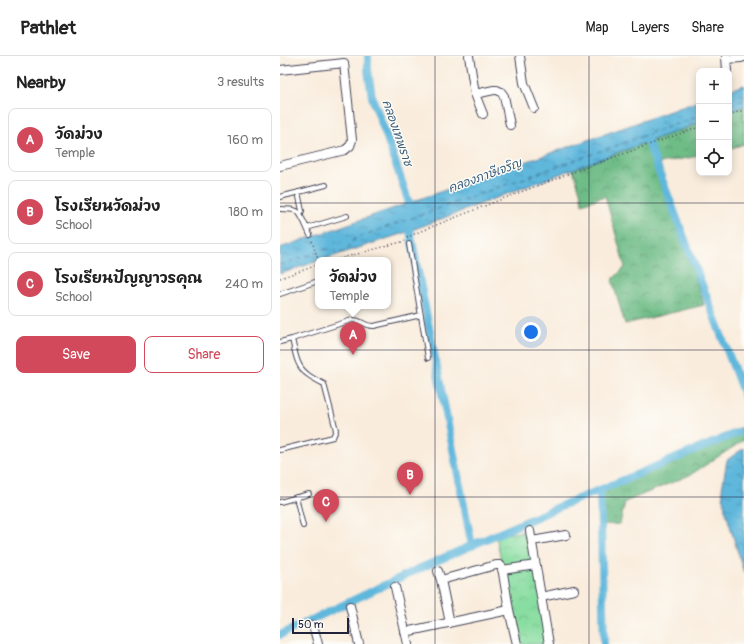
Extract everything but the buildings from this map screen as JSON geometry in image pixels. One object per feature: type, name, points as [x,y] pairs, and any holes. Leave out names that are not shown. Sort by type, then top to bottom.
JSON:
[{"type":"street","points":[[469,56],[475,94],[483,114]]},
{"type":"street","points":[[520,56],[524,83],[534,108]]},
{"type":"street","points":[[726,58],[744,57]]},
{"type":"street","points":[[280,70],[344,59],[352,140],[350,146],[345,150],[280,166]]},
{"type":"street","points":[[475,94],[494,90],[501,92],[504,96],[510,125]]},
{"type":"street","points":[[530,531],[549,644]]},
{"type":"street","points":[[532,541],[566,535]]},
{"type":"street","points":[[441,580],[496,564],[500,565],[502,567],[509,610],[517,644]]},
{"type":"street","points":[[502,570],[536,565]]},
{"type":"street","points":[[438,571],[450,623]]},
{"type":"street","points":[[395,586],[408,644]]},
{"type":"street","points":[[541,597],[574,590]]},
{"type":"street","points":[[350,606],[359,643],[350,644]]},
{"type":"street","points":[[405,632],[509,610]]},
{"type":"street","points":[[313,625],[318,644]]},
{"type":"lane","points":[[280,197],[326,185]]},
{"type":"lane","points":[[298,192],[302,211],[300,214]]},
{"type":"lane","points":[[280,209],[294,210],[300,214],[310,235]]},
{"type":"lane","points":[[307,228],[347,216]]},
{"type":"lane","points":[[409,244],[428,358]]},
{"type":"lane","points":[[280,294],[315,282]]},
{"type":"lane","points":[[280,342],[352,320],[360,320],[366,326],[374,326],[421,315]]},
{"type":"lane","points":[[280,450],[333,437],[336,430],[324,384],[307,374],[300,366],[292,339]]},
{"type":"lane","points":[[280,502],[309,494]]},
{"type":"lane","points":[[296,498],[303,526]]},
{"type":"path","points":[[732,115],[744,110]]},
{"type":"path","points":[[346,257],[405,240],[416,233],[492,203],[696,128]]},
{"type":"path","points":[[310,235],[317,257]]},
{"type":"path","points":[[280,278],[315,266]]},
{"type":"green space","points":[[744,106],[744,144],[732,148],[732,140],[732,111]]},
{"type":"green space","points":[[696,124],[696,157],[660,163],[704,305],[625,324],[612,280],[625,267],[605,196],[582,204],[581,195],[573,169]]},
{"type":"green space","points":[[744,426],[744,440],[690,475],[625,502],[620,524],[598,525],[597,489]]},
{"type":"green space","points":[[530,531],[551,644],[517,644],[496,535]]},
{"type":"water","points":[[744,85],[744,106],[732,111],[732,104],[732,89]]},
{"type":"water","points":[[696,102],[696,124],[404,233],[331,257],[315,257],[315,262],[280,274],[280,248]]},
{"type":"water","points":[[744,448],[744,573],[725,509],[722,489],[727,460]]},
{"type":"waterway","name":"คลองเทพราช","points":[[368,56],[368,70],[372,97],[412,212]]},
{"type":"waterway","points":[[644,132],[744,395]]},
{"type":"waterway","points":[[408,221],[472,546]]},
{"type":"waterway","points":[[280,635],[414,571],[561,506],[744,430]]},
{"type":"waterway","points":[[600,490],[604,644]]},
{"type":"ferry route","points":[[732,104],[744,100]]},
{"type":"ferry route","points":[[280,265],[327,249],[343,253],[356,238],[696,117]]},
{"type":"place","name":"วัดม่วง","points":[[353,355]]},
{"type":"place","name":"โรงเรียนวัดม่วง","points":[[410,495]]},
{"type":"place","name":"โรงเรียนปัญญาวรคุณ","points":[[326,522]]},
{"type":"water label","name":"คลองภาษีเจริญ","points":[[485,176]]}]
